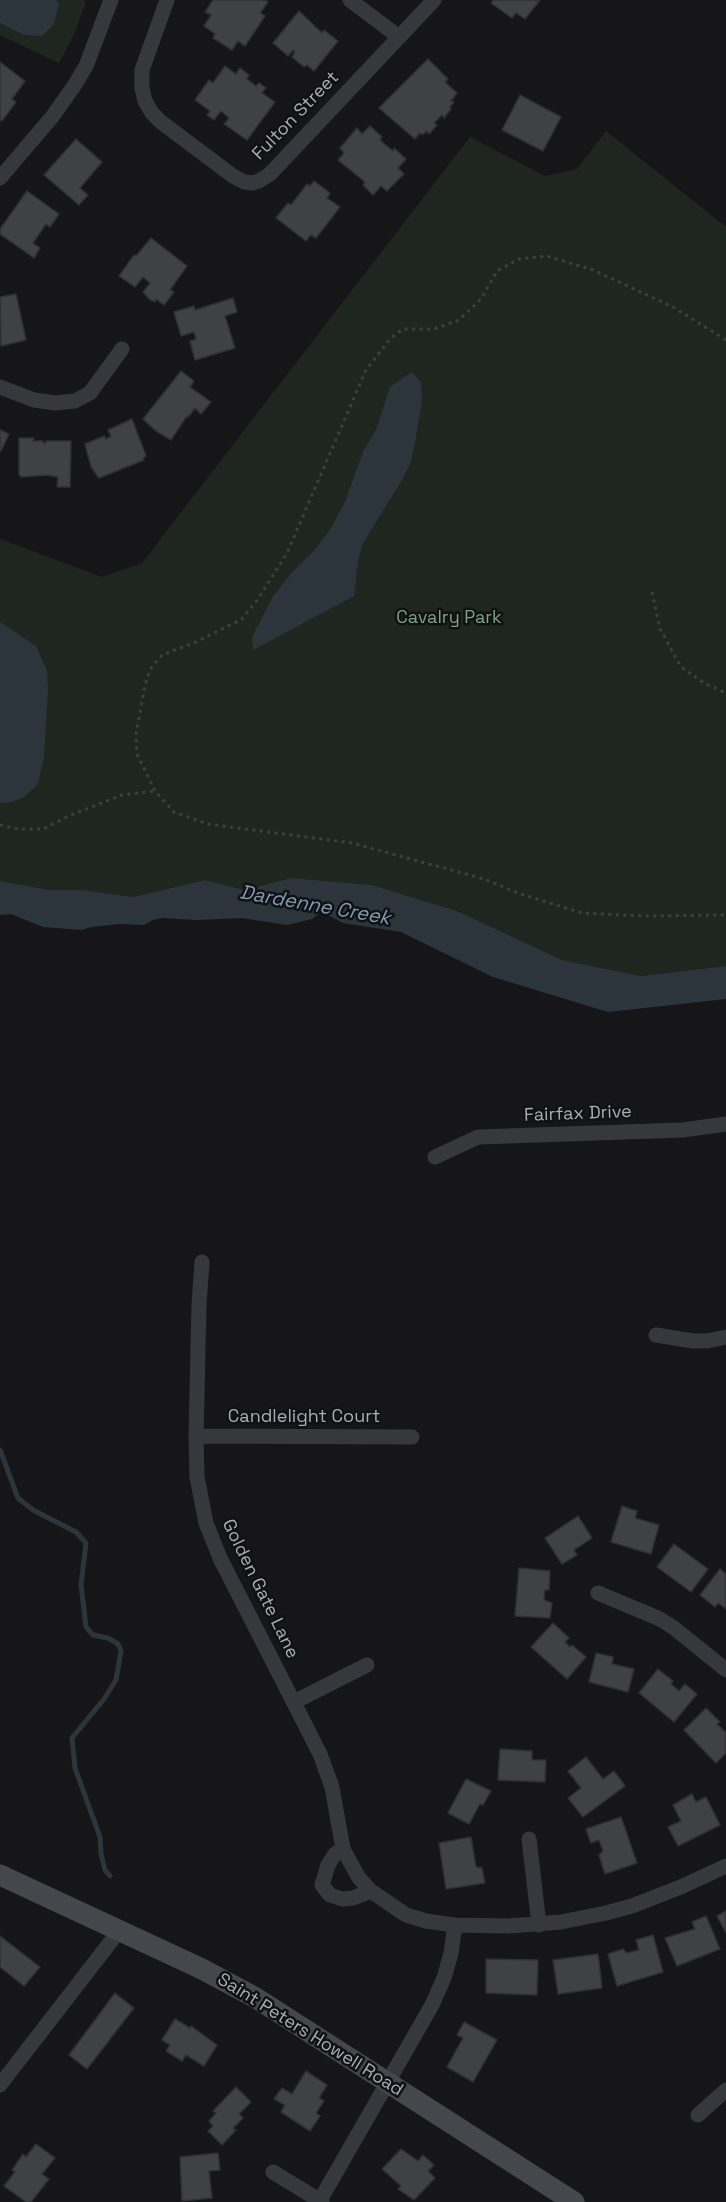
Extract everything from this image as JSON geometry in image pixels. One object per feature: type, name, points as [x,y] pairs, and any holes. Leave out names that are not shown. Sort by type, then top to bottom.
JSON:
[{"type":"main road","name":"Saint Peters Howell Road","points":[[0,1875],[229,1983],[574,2202]]},
{"type":"street","points":[[0,178],[52,117],[74,86],[86,66],[111,0]]},
{"type":"street","name":"Fulton Street","points":[[166,0],[142,70],[145,101],[161,122],[244,182],[259,181],[270,174],[434,0]]},
{"type":"street","points":[[350,0],[399,37]]},
{"type":"street","points":[[0,387],[34,400],[55,403],[75,401],[90,393],[122,349]]},
{"type":"street","name":"Fairfax Drive","points":[[435,1157],[478,1137],[683,1130],[726,1124]]},
{"type":"street","name":"Golden Gate Lane","points":[[202,1262],[196,1436],[197,1477],[206,1523],[212,1540],[328,1773],[343,1849],[359,1878],[371,1891],[406,1915],[426,1921],[455,1925],[539,1925],[580,1919],[632,1906],[726,1866]]},
{"type":"street","points":[[656,1335],[693,1341],[726,1337]]},
{"type":"street","name":"Candlelight Court","points":[[196,1436],[412,1437]]},
{"type":"street","points":[[598,1593],[660,1619],[726,1670]]},
{"type":"street","points":[[294,1702],[367,1665]]},
{"type":"street","points":[[529,1839],[539,1925]]},
{"type":"street","points":[[343,1849],[335,1854],[328,1865],[322,1885],[330,1895],[342,1899],[353,1898],[371,1891]]},
{"type":"street","points":[[273,2172],[320,2201],[432,2005],[444,1978],[455,1925]]},
{"type":"street","points":[[0,2085],[119,1931]]},
{"type":"street","points":[[698,2115],[726,2090]]},
{"type":"path","points":[[726,340],[673,306],[593,270],[547,256],[519,259],[497,271],[481,299],[459,320],[434,329],[403,329],[391,338],[366,370],[287,553],[258,599],[242,619],[162,656],[151,668],[144,685],[136,734],[137,754],[155,791],[174,812],[208,824],[352,843],[484,879],[518,893],[582,913],[644,916],[726,915]]},
{"type":"path","points":[[652,592],[660,628],[681,667],[726,693]]},
{"type":"path","points":[[0,825],[18,829],[43,829],[115,797],[155,791]]},
{"type":"green space","points":[[0,0],[84,0],[86,2],[75,32],[59,63],[0,35]]},
{"type":"green space","name":"Cavalry Park","points":[[606,131],[726,227],[726,966],[641,976],[562,960],[457,911],[372,885],[291,878],[245,890],[205,880],[133,897],[82,890],[50,890],[0,881],[0,539],[102,577],[142,563],[470,137],[545,176],[577,169]]},
{"type":"water","points":[[0,0],[56,0],[59,4],[54,24],[42,36],[24,35],[0,23]]},
{"type":"water","points":[[412,372],[421,382],[422,400],[414,449],[410,464],[399,485],[363,543],[358,560],[354,596],[253,650],[252,637],[272,598],[329,531],[345,502],[363,452],[376,430],[390,387]]},
{"type":"water","points":[[0,622],[36,646],[47,671],[48,689],[44,757],[38,784],[24,797],[12,802],[0,803]]},
{"type":"water","name":"Dardenne Creek","points":[[291,878],[372,885],[457,911],[562,960],[641,976],[726,966],[726,999],[608,1012],[493,977],[401,932],[343,923],[324,913],[312,919],[287,925],[242,918],[197,920],[162,918],[144,925],[119,924],[82,930],[43,927],[11,914],[0,915],[0,881],[50,890],[82,890],[133,897],[205,880],[245,890]]},
{"type":"building","points":[[213,0],[265,0],[268,2],[260,13],[265,16],[245,46],[238,41],[232,50],[213,38],[215,34],[204,26],[211,15],[205,12]]},
{"type":"building","points":[[493,0],[540,0],[525,19],[516,13],[512,18],[491,3]]},
{"type":"building","points":[[299,11],[322,33],[324,30],[338,41],[314,71],[307,65],[304,67],[292,57],[295,52],[293,50],[288,56],[273,43]]},
{"type":"building","points":[[428,59],[448,79],[445,82],[457,93],[451,101],[454,102],[451,109],[444,118],[442,115],[434,123],[437,125],[429,134],[427,131],[422,135],[420,133],[415,139],[379,108]]},
{"type":"building","points":[[0,62],[25,81],[12,99],[16,102],[2,121],[0,120]]},
{"type":"building","points":[[225,66],[236,74],[240,68],[249,75],[247,79],[256,86],[259,83],[266,88],[262,93],[275,102],[247,140],[224,124],[229,118],[221,111],[214,120],[207,115],[210,111],[195,100],[209,80],[213,83]]},
{"type":"building","points":[[520,95],[561,117],[543,151],[502,130]]},
{"type":"building","points":[[370,126],[382,137],[380,140],[393,151],[394,148],[406,159],[398,168],[404,174],[387,191],[381,186],[373,195],[363,185],[365,182],[338,160],[344,153],[340,148],[357,128],[362,134]]},
{"type":"building","points":[[76,139],[102,162],[80,188],[88,195],[79,205],[44,175]]},
{"type":"building","points":[[314,181],[330,193],[327,198],[340,207],[316,238],[311,235],[306,241],[276,218],[288,203],[291,205],[307,184],[310,186]]},
{"type":"building","points":[[27,191],[59,214],[50,227],[46,224],[33,243],[40,248],[34,258],[0,234],[0,229]]},
{"type":"building","points":[[151,238],[187,266],[170,290],[174,292],[164,305],[156,299],[155,302],[149,299],[143,292],[150,283],[143,277],[135,287],[119,276],[134,255],[136,256]]},
{"type":"building","points":[[16,294],[26,340],[1,346],[0,297]]},
{"type":"building","points":[[233,298],[237,312],[225,316],[235,348],[195,360],[190,341],[196,339],[194,332],[181,336],[174,312],[194,306],[195,310]]},
{"type":"building","points":[[181,371],[194,381],[190,387],[211,402],[201,414],[195,408],[171,440],[156,431],[143,419]]},
{"type":"building","points":[[132,419],[146,456],[144,460],[99,478],[91,467],[85,444],[104,436],[106,439],[111,436],[108,430]]},
{"type":"building","points":[[0,430],[9,434],[1,451],[0,451]]},
{"type":"building","points":[[19,438],[34,438],[33,441],[43,441],[43,443],[71,441],[70,487],[57,487],[58,477],[46,475],[21,477],[19,474]]},
{"type":"building","points":[[622,1506],[637,1511],[635,1518],[659,1525],[651,1554],[611,1542]]},
{"type":"building","points":[[578,1516],[592,1538],[574,1550],[577,1555],[562,1564],[545,1538]]},
{"type":"building","points":[[674,1544],[708,1569],[691,1592],[657,1567]]},
{"type":"building","points":[[519,1568],[550,1571],[549,1590],[545,1590],[544,1600],[552,1603],[550,1618],[515,1616]]},
{"type":"building","points":[[720,1569],[726,1574],[726,1609],[718,1603],[715,1607],[700,1595]]},
{"type":"building","points":[[553,1623],[569,1638],[565,1642],[586,1657],[567,1679],[531,1647]]},
{"type":"building","points":[[596,1653],[613,1657],[612,1664],[634,1669],[628,1692],[589,1682]]},
{"type":"building","points":[[658,1669],[673,1681],[671,1684],[679,1691],[685,1684],[697,1694],[674,1722],[639,1693]]},
{"type":"building","points":[[706,1708],[720,1722],[717,1724],[726,1731],[726,1753],[716,1763],[684,1730]]},
{"type":"building","points":[[500,1749],[532,1751],[532,1760],[546,1760],[545,1782],[498,1780]]},
{"type":"building","points":[[586,1757],[603,1779],[614,1771],[625,1786],[583,1817],[568,1798],[581,1788],[568,1771]]},
{"type":"building","points":[[466,1779],[491,1791],[483,1805],[480,1804],[469,1824],[448,1813]]},
{"type":"building","points":[[692,1794],[696,1802],[706,1797],[720,1825],[678,1846],[668,1827],[681,1821],[673,1805]]},
{"type":"building","points":[[621,1817],[637,1863],[605,1874],[599,1855],[603,1851],[599,1840],[591,1843],[586,1829]]},
{"type":"building","points":[[471,1837],[476,1867],[482,1868],[485,1883],[446,1889],[439,1843]]},
{"type":"building","points":[[726,1911],[726,1933],[717,1916]]},
{"type":"building","points":[[706,1916],[720,1949],[677,1966],[665,1938],[695,1929],[692,1922]]},
{"type":"building","points":[[653,1935],[663,1972],[617,1986],[608,1954],[623,1949],[627,1953],[639,1950],[636,1940]]},
{"type":"building","points":[[0,1936],[40,1967],[24,1986],[0,1967]]},
{"type":"building","points":[[598,1954],[602,1988],[558,1994],[553,1960]]},
{"type":"building","points":[[486,1959],[538,1960],[537,1995],[486,1993]]},
{"type":"building","points":[[115,1993],[134,2008],[87,2069],[69,2055]]},
{"type":"building","points":[[175,2019],[190,2028],[191,2026],[217,2045],[204,2066],[186,2055],[182,2061],[166,2051],[170,2045],[162,2040]]},
{"type":"building","points":[[464,2022],[497,2040],[473,2082],[447,2067],[463,2038],[457,2035]]},
{"type":"building","points":[[306,2071],[327,2085],[319,2098],[324,2101],[316,2113],[320,2116],[310,2131],[281,2112],[285,2105],[274,2099],[282,2088],[292,2094]]},
{"type":"building","points":[[236,2087],[251,2102],[239,2114],[243,2118],[233,2128],[236,2130],[222,2145],[208,2131],[213,2126],[209,2121],[216,2113],[213,2111]]},
{"type":"building","points":[[36,2144],[55,2158],[42,2174],[49,2179],[31,2202],[26,2202],[4,2186],[15,2172],[12,2170],[23,2154],[26,2157]]},
{"type":"building","points":[[401,2149],[418,2161],[423,2155],[434,2165],[428,2171],[435,2178],[414,2200],[398,2189],[401,2186],[382,2169]]},
{"type":"building","points":[[218,2153],[220,2170],[209,2171],[212,2198],[182,2201],[180,2157]]},
{"type":"waterway","points":[[0,1450],[18,1498],[33,1510],[76,1532],[86,1543],[81,1585],[86,1627],[93,1635],[108,1638],[118,1644],[121,1651],[116,1680],[104,1699],[72,1738],[75,1768],[100,1837],[105,1870],[110,1876]]}]
